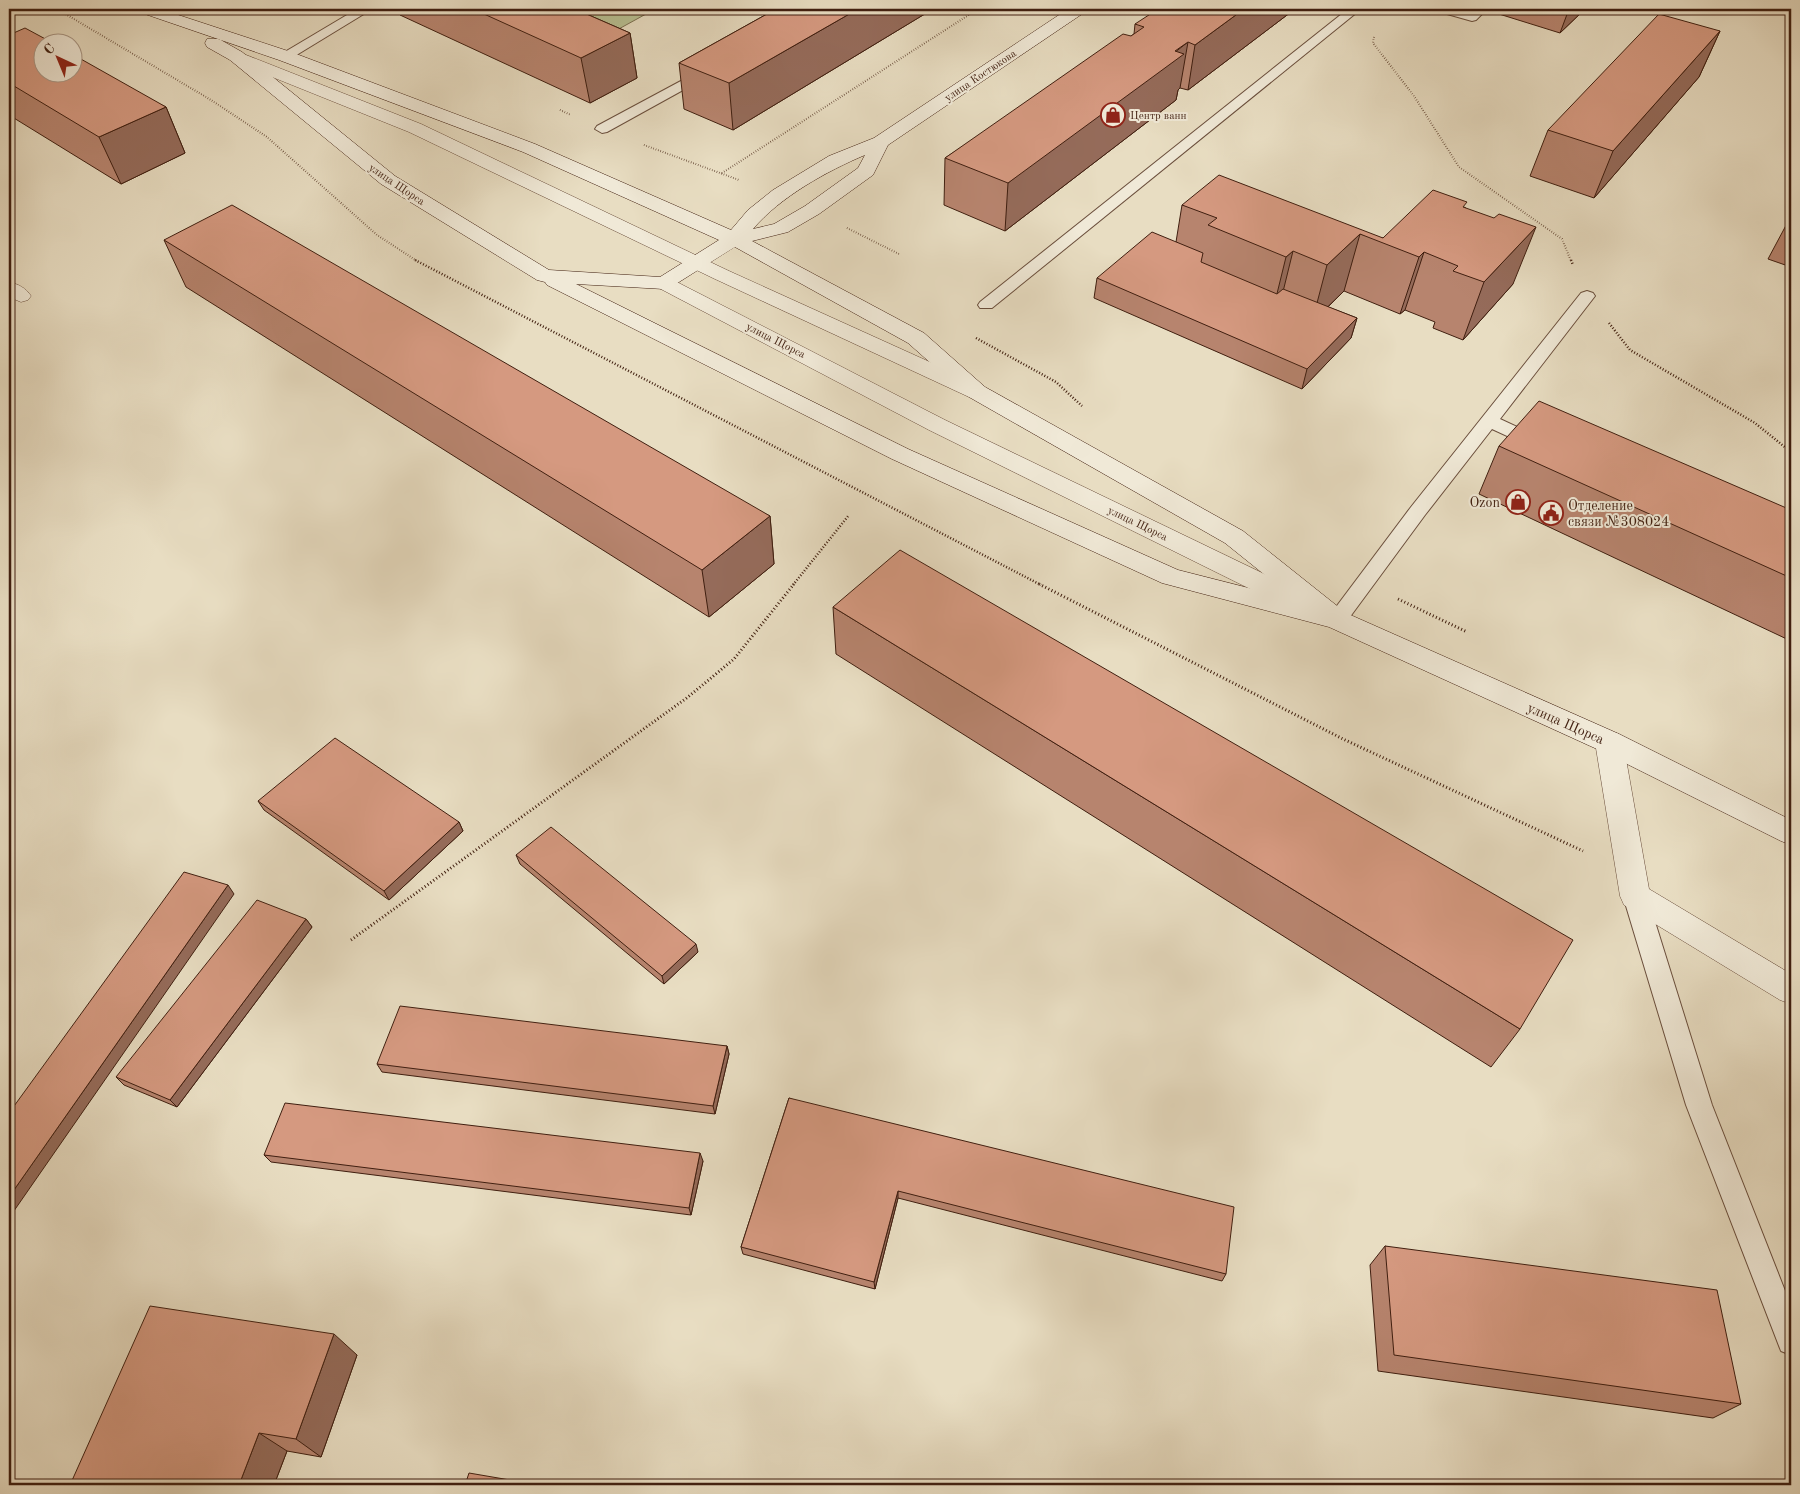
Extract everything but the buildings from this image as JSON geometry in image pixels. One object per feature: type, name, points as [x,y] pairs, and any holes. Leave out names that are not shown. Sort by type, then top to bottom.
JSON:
[{"type":"main road","name":"улица Костюкова","points":[[734,239],[755,214],[780,194],[836,160],[880,142],[1079,9]]},
{"type":"main road","points":[[149,10],[285,56],[529,148],[734,239],[916,338],[977,392]]},
{"type":"main road","name":"улица Щорса","points":[[149,10],[236,56],[415,128],[696,262],[977,392],[1234,537],[1337,620]]},
{"type":"main road","name":"улица Щорса","points":[[236,56],[388,180],[544,276],[664,283],[937,425],[1337,620],[1609,742],[1791,833]]},
{"type":"main road","name":"улица Костюкова","points":[[664,283],[734,239],[781,228],[812,210],[866,170],[880,142]]},
{"type":"main road","points":[[544,276],[900,454],[1171,577],[1337,620]]},
{"type":"main road","points":[[1609,742],[1633,884],[1791,990]]},
{"type":"lane","points":[[285,56],[366,9]]},
{"type":"lane","points":[[986,305],[1355,9]]},
{"type":"lane","points":[[1444,9],[1472,17],[1481,9]]},
{"type":"lane","points":[[602,130],[714,67]]},
{"type":"lane","points":[[1337,620],[1418,510],[1587,296]]},
{"type":"lane","points":[[1489,421],[1551,449]]},
{"type":"lane","points":[[1633,884],[1699,1105],[1791,1340]]},
{"type":"path","points":[[57,9],[211,100],[267,137],[377,234],[422,264],[1001,565],[1633,884]]},
{"type":"path","points":[[721,174],[978,9]]},
{"type":"path","points":[[1374,34],[1373,43],[1414,96],[1459,167],[1562,239],[1587,296],[1630,350],[1755,423],[1791,452]]},
{"type":"path","points":[[351,940],[688,697],[734,659],[849,515]]},
{"type":"green space","points":[[528,9],[649,9],[646,14],[606,36]]},
{"type":"place","name":"Центр ванн","points":[[1113,115]]},
{"type":"place","name":"Ozon","points":[[1518,502]]},
{"type":"place","name":"Отделение связи №308024","points":[[1551,513]]}]
